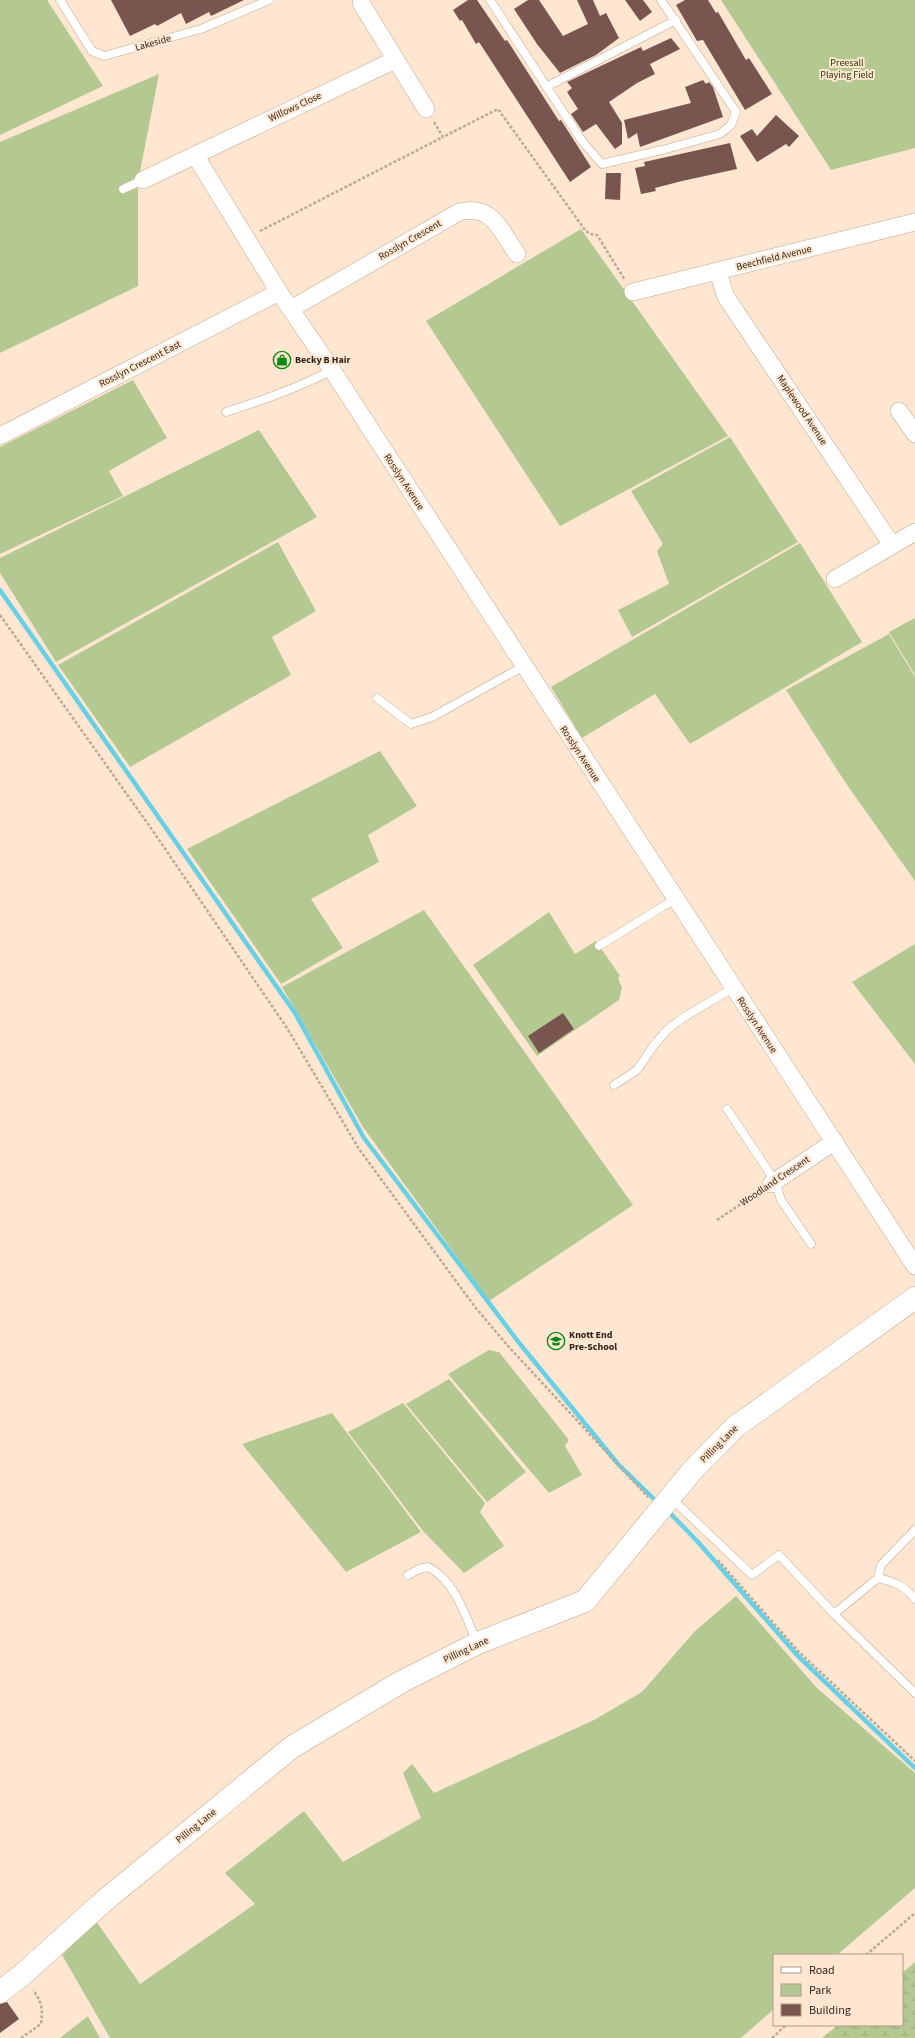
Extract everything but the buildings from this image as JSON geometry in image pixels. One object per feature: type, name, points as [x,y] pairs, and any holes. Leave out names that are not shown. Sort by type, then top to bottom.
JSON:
[{"type":"street","points":[[361,3],[426,109]]},
{"type":"street","name":"Willows Close","points":[[143,180],[395,60]]},
{"type":"street","points":[[196,155],[246,239]]},
{"type":"street","name":"Rosslyn Crescent","points":[[291,309],[459,212],[471,209],[480,210],[489,215],[517,254]]},
{"type":"street","name":"Beechfield Avenue","points":[[633,292],[915,222]]},
{"type":"street","name":"Rosslyn Avenue","points":[[246,239],[279,292],[332,370],[915,1266]]},
{"type":"street","name":"Maplewood Avenue","points":[[718,272],[726,297],[892,545]]},
{"type":"street","name":"Rosslyn Crescent East","points":[[0,436],[279,292]]},
{"type":"street","points":[[900,411],[915,434]]},
{"type":"street","points":[[836,579],[915,532]]},
{"type":"street","name":"Woodland Crescent","points":[[773,1183],[834,1142]]},
{"type":"street","name":"Pilling Lane","points":[[0,1992],[22,1975],[104,1901],[292,1748],[401,1682],[478,1643],[585,1601],[692,1471],[736,1426],[915,1298]]},
{"type":"lane","name":"Lakeside","points":[[60,0],[92,51],[104,56],[201,29],[269,0]]},
{"type":"lane","points":[[490,0],[582,141],[602,164],[666,149],[720,134],[731,125],[736,112],[676,20],[661,0]]},
{"type":"lane","points":[[546,87],[676,20]]},
{"type":"lane","points":[[123,189],[143,180]]},
{"type":"lane","points":[[226,412],[279,395],[308,383],[332,370]]},
{"type":"lane","points":[[377,698],[411,724],[432,717],[524,666]]},
{"type":"lane","points":[[600,946],[675,899]]},
{"type":"lane","points":[[614,1085],[637,1070],[654,1045],[668,1029],[681,1019],[733,988]]},
{"type":"lane","points":[[727,1109],[773,1183],[781,1200],[811,1244]]},
{"type":"lane","points":[[665,1503],[752,1575],[779,1555],[834,1614],[915,1693]]},
{"type":"lane","points":[[834,1614],[878,1578],[881,1565],[915,1530]]},
{"type":"lane","points":[[408,1576],[419,1569],[428,1567],[436,1570],[456,1597],[478,1643]]},
{"type":"lane","points":[[878,1578],[898,1583],[907,1589],[915,1599]]},
{"type":"path","points":[[426,109],[443,137]]},
{"type":"path","points":[[246,239],[498,109],[585,230],[590,234],[598,235],[633,292]]},
{"type":"path","points":[[0,615],[155,834],[287,1028],[359,1149],[475,1307],[508,1346],[642,1491]]},
{"type":"path","name":"Woodland Crescent","points":[[717,1220],[773,1183]]},
{"type":"path","points":[[799,1652],[915,1761]]},
{"type":"path","points":[[867,1954],[915,1913]]},
{"type":"path","points":[[21,2038],[41,2024],[43,2010],[39,1997],[22,1975]]},
{"type":"path","points":[[772,2038],[785,2026]]},
{"type":"green space","points":[[0,0],[47,0],[103,86],[0,135]]},
{"type":"green space","name":"Preesall Playing Field","points":[[721,0],[915,0],[915,148],[831,170]]},
{"type":"green space","points":[[159,74],[138,182],[138,286],[0,353],[0,142]]},
{"type":"green space","points":[[581,229],[728,436],[560,526],[426,321]]},
{"type":"green space","points":[[133,380],[167,438],[109,471],[123,496],[0,554],[0,447]]},
{"type":"green space","points":[[259,430],[317,517],[56,662],[0,573],[0,558]]},
{"type":"green space","points":[[730,437],[798,542],[632,637],[618,610],[669,584],[657,551],[663,544],[631,491]]},
{"type":"green space","points":[[278,542],[316,611],[272,637],[291,675],[130,767],[58,665]]},
{"type":"green space","points":[[800,543],[862,642],[690,744],[655,694],[582,738],[551,687]]},
{"type":"green space","points":[[915,618],[915,675],[889,632]]},
{"type":"green space","points":[[889,634],[915,677],[915,881],[845,782],[786,690]]},
{"type":"green space","points":[[380,751],[417,806],[368,835],[379,862],[311,899],[343,948],[281,984],[187,849]]},
{"type":"green space","points":[[424,910],[633,1205],[489,1301],[363,1127],[282,987]]},
{"type":"green space","points":[[549,912],[575,954],[596,941],[620,976],[618,978],[622,988],[619,1000],[537,1056],[473,965]]},
{"type":"green space","points":[[915,944],[915,1064],[852,982]]},
{"type":"green space","points":[[489,1350],[499,1352],[569,1440],[565,1446],[582,1475],[549,1493],[448,1374]]},
{"type":"green space","points":[[449,1379],[526,1472],[487,1502],[406,1404]]},
{"type":"green space","points":[[403,1403],[485,1503],[480,1512],[504,1546],[464,1573],[423,1531],[348,1432]]},
{"type":"green space","points":[[332,1413],[421,1532],[346,1572],[242,1444]]},
{"type":"green space","points":[[736,1596],[817,1688],[915,1773],[915,1888],[838,1954],[773,1954],[773,2010],[741,2038],[110,2038],[62,1955],[96,1921],[140,1984],[255,1904],[225,1873],[304,1811],[343,1862],[421,1818],[403,1773],[412,1764],[434,1793],[594,1720],[642,1692],[695,1631]]},
{"type":"green space","points":[[915,1962],[915,2038],[822,2038],[837,2026],[903,2026],[903,1972]]},
{"type":"green space","points":[[88,2016],[100,2038],[60,2038]]},
{"type":"waterway","points":[[0,590],[295,1013],[364,1138],[520,1344],[618,1464],[658,1503]]},
{"type":"waterway","points":[[667,1510],[698,1542],[798,1656],[915,1768]]},
{"type":"place","name":"Becky B Hair","points":[[282,360]]},
{"type":"place","name":"Knott End Pre-School","points":[[556,1341]]}]
